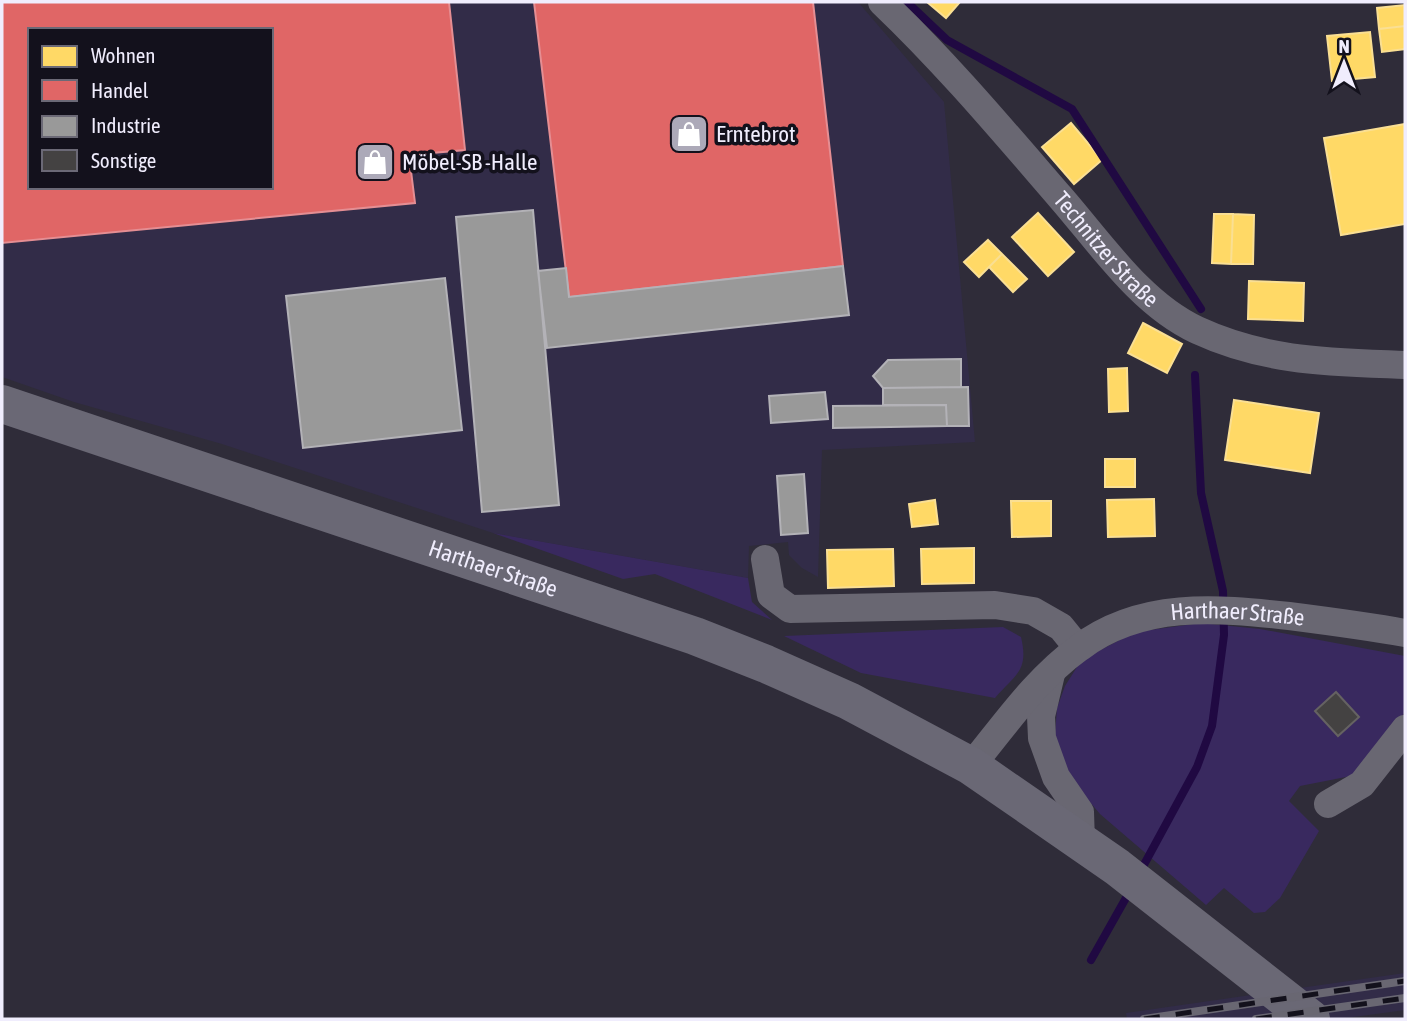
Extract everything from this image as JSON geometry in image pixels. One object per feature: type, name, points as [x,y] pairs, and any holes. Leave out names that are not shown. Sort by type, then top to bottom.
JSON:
[{"type":"main road","name":"Harthaer Straße","points":[[2,404],[695,636],[849,701],[971,766],[1117,867],[1311,1019]]},
{"type":"street","name":"Technitzer Straße","points":[[881,2],[974,98],[1126,273],[1157,304],[1195,329],[1237,346],[1276,356],[1324,363],[1405,365]]},
{"type":"street","points":[[765,559],[771,595],[790,610],[995,605],[1033,611],[1061,628],[1078,648]]},
{"type":"street","name":"Harthaer Straße","points":[[971,766],[1051,672],[1078,648],[1107,630],[1135,618],[1177,611],[1223,609],[1339,622],[1405,633]]},
{"type":"street","points":[[1051,672],[1041,716],[1042,738],[1056,777],[1080,812],[1081,842]]},
{"type":"street","points":[[1328,804],[1362,784],[1405,729]]},
{"type":"shaded area","points":[[2,2],[858,2],[944,102],[975,442],[822,450],[818,577],[802,568],[789,555],[788,542],[749,546],[748,578],[493,533],[222,444],[74,402],[2,377]]},
{"type":"shaded area","points":[[493,533],[748,578],[752,602],[772,620],[655,574],[623,579]]},
{"type":"shaded area","points":[[1201,623],[1260,629],[1405,656],[1405,712],[1356,775],[1300,786],[1289,801],[1319,831],[1280,898],[1265,912],[1254,913],[1224,888],[1206,905],[1100,814],[1067,775],[1055,734],[1057,708],[1065,686],[1077,667],[1089,656],[1135,632]]},
{"type":"shaded area","points":[[1003,627],[1021,637],[1023,657],[1015,677],[995,698],[861,673],[784,636]]},
{"type":"shaded area","points":[[1405,973],[1405,1010],[1339,1019],[1127,1019],[1126,1013]]},
{"type":"building: Wohnen","points":[[927,2],[960,2],[946,18]]},
{"type":"building: Wohnen","points":[[1405,5],[1405,26],[1379,29],[1377,8]]},
{"type":"building: Wohnen","points":[[1405,26],[1405,49],[1382,52],[1379,29]]},
{"type":"building: Wohnen","points":[[1370,32],[1375,77],[1332,81],[1327,36]]},
{"type":"building: Wohnen","points":[[1071,123],[1102,160],[1074,184],[1042,147]]},
{"type":"building: Wohnen","points":[[1405,124],[1405,224],[1341,235],[1324,138]]},
{"type":"building: Wohnen","points":[[1038,213],[1074,252],[1048,276],[1012,237]]},
{"type":"building: Wohnen","points":[[1214,214],[1233,214],[1231,264],[1212,263]]},
{"type":"building: Wohnen","points":[[1233,214],[1254,215],[1253,264],[1231,264]]},
{"type":"building: Wohnen","points":[[988,240],[1002,254],[979,277],[964,262]]},
{"type":"building: Wohnen","points":[[1002,254],[1027,279],[1013,292],[989,267]]},
{"type":"building: Wohnen","points":[[1249,281],[1304,283],[1303,321],[1248,319]]},
{"type":"building: Wohnen","points":[[1143,323],[1182,344],[1167,373],[1128,353]]},
{"type":"building: Wohnen","points":[[1127,368],[1128,411],[1109,412],[1108,369]]},
{"type":"building: Wohnen","points":[[1234,400],[1319,413],[1310,473],[1225,460]]},
{"type":"building: Wohnen","points":[[1105,459],[1135,459],[1135,487],[1105,487]]},
{"type":"building: Wohnen","points":[[1154,499],[1155,536],[1108,537],[1107,500]]},
{"type":"building: Wohnen","points":[[935,500],[938,524],[912,527],[909,504]]},
{"type":"building: Wohnen","points":[[1011,501],[1051,501],[1051,536],[1012,537]]},
{"type":"building: Wohnen","points":[[974,548],[974,583],[922,584],[921,549]]},
{"type":"building: Wohnen","points":[[893,549],[894,586],[828,588],[827,550]]},
{"type":"building: Handel","points":[[2,2],[449,2],[465,150],[409,155],[415,203],[2,243]]},
{"type":"building: Handel","name":"Erntebrot","points":[[534,2],[813,2],[843,266],[569,297]]},
{"type":"building: Industrie","points":[[533,210],[559,505],[482,512],[456,217]]},
{"type":"building: Industrie","points":[[843,266],[849,315],[547,348],[538,271],[566,268],[569,297]]},
{"type":"building: Industrie","points":[[445,278],[462,430],[303,448],[286,296]]},
{"type":"building: Industrie","points":[[961,359],[961,387],[883,388],[873,376],[888,360]]},
{"type":"building: Industrie","points":[[968,387],[969,426],[947,426],[946,405],[883,405],[883,388]]},
{"type":"building: Industrie","points":[[825,392],[828,419],[771,423],[769,396]]},
{"type":"building: Industrie","points":[[946,405],[947,426],[833,428],[833,406]]},
{"type":"building: Industrie","points":[[804,474],[808,533],[781,535],[777,476]]},
{"type":"building: Sonstige","points":[[1336,692],[1359,717],[1338,736],[1315,711]]},
{"type":"waterway","points":[[907,2],[947,40],[1072,109],[1201,309]]},
{"type":"waterway","points":[[1140,872],[1197,767],[1212,726],[1224,635],[1223,591],[1201,493],[1195,375]]},
{"type":"waterway","points":[[1091,960],[1131,889]]},
{"type":"railway","points":[[1144,1019],[1405,981]]},
{"type":"railway","points":[[1256,1019],[1405,998]]},
{"type":"place","name":"Erntebrot","points":[[689,134]]},
{"type":"place","name":"Möbel-SB -Halle","points":[[375,162]]}]
